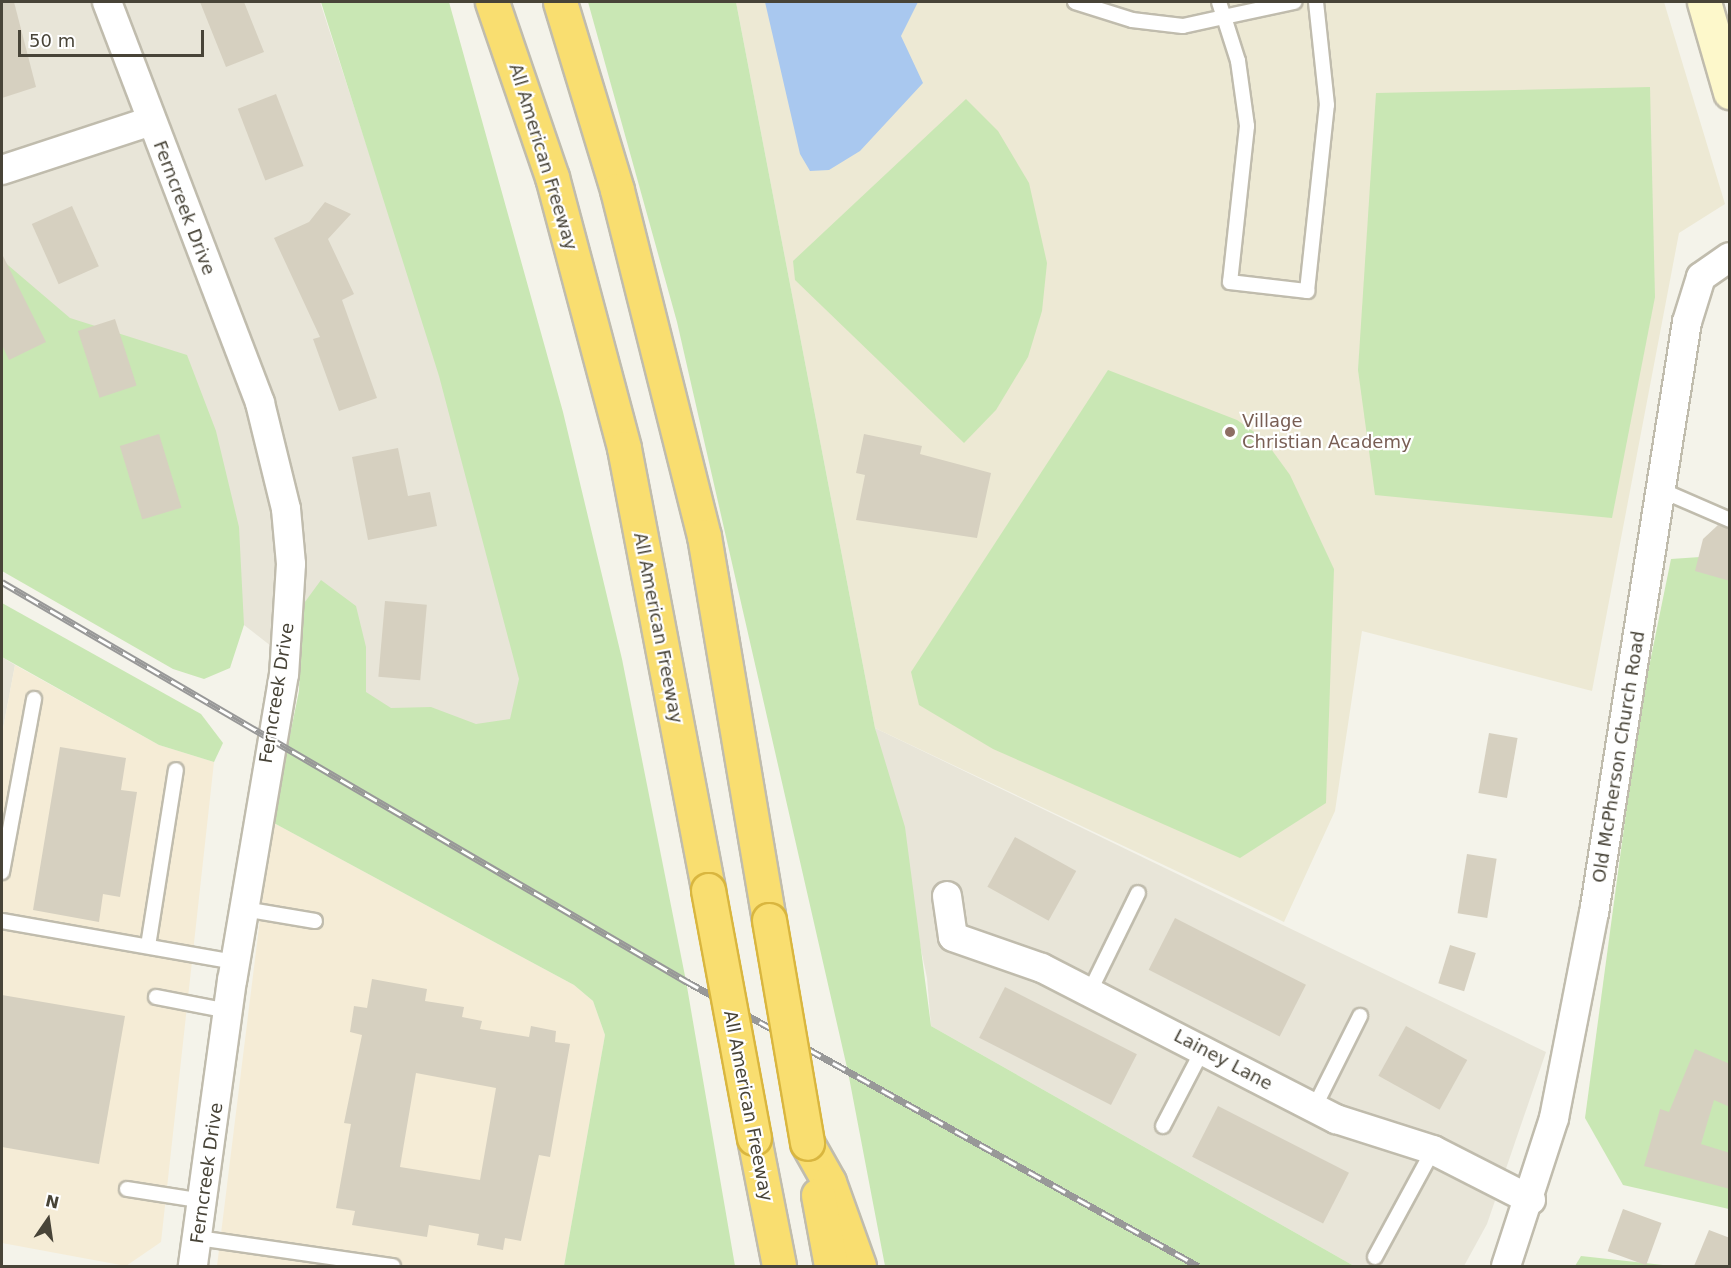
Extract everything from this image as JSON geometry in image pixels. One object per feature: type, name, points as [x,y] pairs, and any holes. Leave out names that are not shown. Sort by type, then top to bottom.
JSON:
[{"type":"highway","name":"All American Freeway","points":[[492,2],[552,177],[624,448],[779,1266]]},
{"type":"highway","points":[[560,2],[617,190],[704,536],[807,1143],[859,1266]]},
{"type":"highway","points":[[822,1180],[831,1266]]},
{"type":"main road","points":[[1704,2],[1730,92]]},
{"type":"street","name":"Ferncreek Drive","points":[[107,2],[260,403],[286,509],[291,564],[284,674],[235,962],[204,1201],[193,1266]]},
{"type":"street","points":[[2,170],[151,121]]},
{"type":"street","name":"Old McPherson Church Road","points":[[1506,1266],[1531,1200],[1554,1118],[1594,912],[1694,292],[1701,277],[1730,257]]},
{"type":"street","name":"Lainey Lane","points":[[947,896],[953,937],[1090,991],[1314,1108],[1433,1150],[1531,1200]]},
{"type":"lane","points":[[1075,2],[1087,10],[1142,21],[1183,26],[1294,2]]},
{"type":"lane","points":[[1219,2],[1238,61],[1247,126],[1230,282],[1307,291],[1327,105],[1316,2]]},
{"type":"lane","points":[[1661,490],[1730,520]]},
{"type":"lane","points":[[2,872],[34,699]]},
{"type":"lane","points":[[148,946],[176,770]]},
{"type":"lane","points":[[1090,991],[1138,893]]},
{"type":"lane","points":[[244,909],[315,921]]},
{"type":"lane","points":[[2,921],[235,962]]},
{"type":"lane","points":[[156,997],[229,1011]]},
{"type":"lane","points":[[1314,1108],[1360,1016]]},
{"type":"lane","points":[[1164,1126],[1203,1049]]},
{"type":"lane","points":[[1375,1257],[1433,1150]]},
{"type":"lane","points":[[127,1189],[204,1201]]},
{"type":"lane","points":[[198,1238],[393,1266]]},
{"type":"shaded area","points":[[2,2],[320,2],[603,871],[543,858],[244,625],[2,467]]},
{"type":"shaded area","name":"Village Christian Academy","points":[[736,2],[1664,2],[1725,204],[1679,233],[1592,691],[1362,631],[1335,811],[1284,922],[875,728]]},
{"type":"shaded area","points":[[2,657],[15,665],[2,734]]},
{"type":"shaded area","points":[[15,665],[159,745],[214,762],[161,1242],[126,1266],[2,1243],[2,734]]},
{"type":"shaded area","points":[[875,728],[1546,1052],[1487,1224],[1464,1266],[1354,1266],[931,1026],[927,978]]},
{"type":"shaded area","points":[[272,822],[574,985],[593,1001],[605,1035],[564,1266],[217,1266]]},
{"type":"green space","points":[[321,2],[449,2],[563,412],[622,659],[686,981],[735,1266],[564,1266],[605,1035],[593,1001],[574,985],[272,822],[299,691],[302,606],[321,580],[356,606],[366,647],[366,692],[391,708],[431,707],[476,724],[510,719],[519,679],[439,376]]},
{"type":"green space","points":[[588,2],[736,2],[875,728],[905,827],[931,1026],[1354,1266],[885,1266],[848,1072],[677,322]]},
{"type":"green space","points":[[1650,87],[1655,297],[1612,518],[1375,495],[1358,370],[1376,93]]},
{"type":"green space","points":[[966,99],[998,131],[1029,183],[1047,263],[1042,311],[1028,357],[996,410],[964,443],[795,280],[793,261]]},
{"type":"green space","points":[[2,260],[70,318],[187,355],[216,431],[239,527],[244,625],[230,668],[204,679],[173,669],[2,571]]},
{"type":"green space","points":[[1108,370],[1237,420],[1263,438],[1290,475],[1334,569],[1326,803],[1240,858],[993,749],[919,705],[911,672]]},
{"type":"green space","points":[[1729,555],[1729,1209],[1623,1185],[1585,1118],[1639,716],[1671,559]]},
{"type":"green space","points":[[2,603],[201,714],[223,743],[214,762],[159,745],[2,657]]},
{"type":"green space","points":[[1581,1256],[1663,1265],[1666,1266],[1575,1266]]},
{"type":"water","points":[[765,2],[918,2],[901,36],[923,83],[860,151],[829,170],[810,171],[800,154]]},
{"type":"building","points":[[2,2],[14,2],[36,87],[2,98]]},
{"type":"building","points":[[200,2],[244,2],[264,52],[226,67]]},
{"type":"building","points":[[276,94],[304,166],[265,181],[238,109]]},
{"type":"building","points":[[325,202],[351,214],[328,239],[354,294],[342,300],[377,398],[339,411],[313,339],[320,337],[274,238],[309,222]]},
{"type":"building","points":[[72,206],[99,266],[59,284],[32,224]]},
{"type":"building","points":[[2,254],[46,342],[9,360],[2,345]]},
{"type":"building","points":[[115,319],[137,386],[100,398],[78,331]]},
{"type":"building","points":[[159,434],[182,508],[142,520],[120,446]]},
{"type":"building","points":[[864,434],[922,446],[920,454],[991,473],[977,538],[856,520],[865,475],[856,473]]},
{"type":"building","points":[[398,448],[408,496],[430,492],[437,526],[368,540],[352,457]]},
{"type":"building","points":[[1718,525],[1730,529],[1730,581],[1695,571],[1703,539]]},
{"type":"building","points":[[385,601],[427,605],[420,680],[378,677]]},
{"type":"building","points":[[1489,733],[1518,738],[1507,798],[1478,793]]},
{"type":"building","points":[[60,747],[126,758],[121,790],[137,792],[120,897],[103,894],[99,922],[33,910]]},
{"type":"building","points":[[1015,837],[1076,871],[1049,921],[987,887]]},
{"type":"building","points":[[1467,854],[1497,859],[1487,918],[1458,913]]},
{"type":"building","points":[[1175,918],[1306,985],[1280,1036],[1149,970]]},
{"type":"building","points":[[1450,945],[1476,953],[1464,991],[1438,983]]},
{"type":"building","points":[[372,979],[427,989],[425,1001],[464,1007],[462,1017],[482,1021],[480,1029],[529,1037],[531,1026],[556,1031],[555,1042],[570,1044],[550,1157],[539,1155],[521,1241],[505,1238],[503,1250],[477,1245],[479,1234],[429,1225],[427,1237],[352,1225],[355,1211],[336,1208],[351,1124],[344,1123],[362,1035],[350,1032],[354,1006],[367,1008]],"holes":[[[416,1073],[496,1088],[480,1180],[400,1167]]]},
{"type":"building","points":[[1005,987],[1137,1054],[1111,1105],[979,1038]]},
{"type":"building","points":[[2,995],[125,1016],[99,1164],[2,1147]]},
{"type":"building","points":[[1406,1026],[1467,1060],[1440,1110],[1378,1076]]},
{"type":"building","points":[[1695,1049],[1730,1064],[1730,1107],[1714,1100],[1701,1144],[1730,1153],[1730,1189],[1644,1166],[1660,1109],[1669,1112]]},
{"type":"building","points":[[1218,1106],[1349,1173],[1323,1224],[1192,1157]]},
{"type":"building","points":[[1623,1209],[1662,1223],[1646,1265],[1608,1251]]},
{"type":"building","points":[[1709,1230],[1730,1238],[1730,1266],[1694,1266]]},
{"type":"railway","points":[[2,582],[686,981],[1198,1266]]},
{"type":"place","name":"Village Christian Academy","points":[[1230,432]]}]
